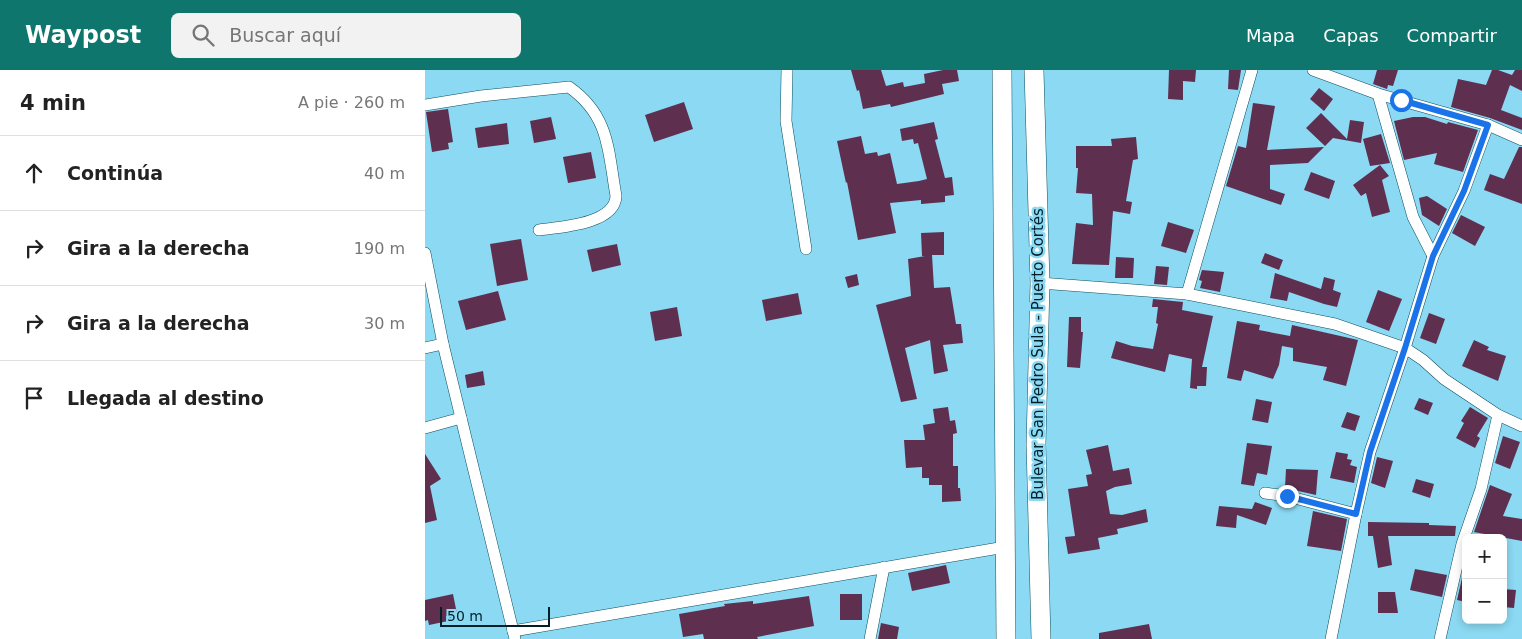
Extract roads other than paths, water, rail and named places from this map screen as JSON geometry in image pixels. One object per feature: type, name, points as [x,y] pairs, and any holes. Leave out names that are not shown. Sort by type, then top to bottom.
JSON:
[{"type":"highway","points":[[1002,70],[1006,639]]},
{"type":"highway","name":"Bulevar San Pedro Sula - Puerto Cortés","points":[[1034,70],[1041,283],[1036,444],[1041,639]]},
{"type":"street","points":[[787,70],[786,121],[806,249]]},
{"type":"street","points":[[1187,294],[1252,70]]},
{"type":"street","points":[[1313,70],[1378,94],[1488,125],[1522,140]]},
{"type":"street","points":[[425,105],[481,96],[569,88],[582,97],[596,113],[604,130],[616,203],[607,212],[587,223],[539,230]]},
{"type":"street","points":[[1378,94],[1413,217],[1433,256]]},
{"type":"street","points":[[1331,639],[1370,452],[1433,256],[1464,191],[1488,125]]},
{"type":"street","points":[[425,254],[443,344],[514,635],[1005,546]]},
{"type":"street","points":[[1041,283],[1187,294],[1335,324],[1405,348],[1423,360],[1444,379],[1498,415],[1522,426]]},
{"type":"street","points":[[425,348],[443,344]]},
{"type":"street","points":[[1440,639],[1462,544],[1481,489],[1498,415]]},
{"type":"street","points":[[425,428],[461,418]]},
{"type":"street","points":[[1265,493],[1287,496],[1356,514]]},
{"type":"street","points":[[869,639],[884,567]]}]
